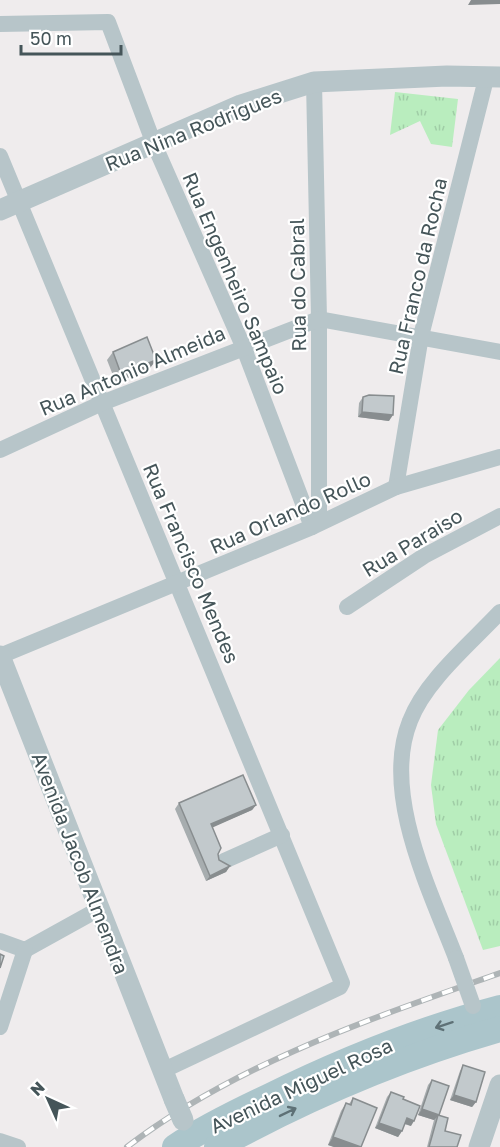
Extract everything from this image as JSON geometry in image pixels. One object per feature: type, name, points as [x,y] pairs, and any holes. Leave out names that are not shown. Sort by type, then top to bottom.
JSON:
[{"type":"main road","name":"Avenida Miguel Rosa","points":[[186,1138],[323,1070],[483,1009]]},
{"type":"main road","name":"Avenida Miguel Rosa","points":[[216,1147],[251,1138],[328,1092],[407,1059],[500,1029]]},
{"type":"street","name":"Rua Engenheiro Sampaio","points":[[0,24],[108,22],[154,144],[243,346],[315,525]]},
{"type":"street","name":"Rua Nina Rodrigues","points":[[10,206],[242,105],[314,82],[494,76]]},
{"type":"street","name":"Rua Franco da Rocha","points":[[396,488],[421,336],[494,76]]},
{"type":"street","name":"Rua do Cabral","points":[[314,82],[319,319],[315,525]]},
{"type":"street","name":"Rua Francisco Mendes","points":[[0,156],[10,206],[102,404],[339,972],[340,987],[162,1071]]},
{"type":"street","name":"Rua Antonio Almeida","points":[[0,450],[102,404],[243,346],[319,319],[500,352]]},
{"type":"street","name":"Rua Orlando Rollo","points":[[0,656],[177,584],[396,488],[500,457]]},
{"type":"street","name":"Rua Paraiso","points":[[347,607],[424,556],[500,516]]},
{"type":"street","points":[[483,1009],[456,958],[413,844],[403,802],[404,744],[410,721],[428,691],[500,612]]},
{"type":"street","name":"Avenida Jacob Almendra","points":[[0,656],[174,1099],[186,1138]]},
{"type":"street","points":[[224,861],[282,835]]},
{"type":"street","points":[[0,1027],[25,950],[99,909]]},
{"type":"street","points":[[0,941],[25,950]]},
{"type":"street","points":[[479,1147],[500,1084]]},
{"type":"street","points":[[0,1141],[18,1147]]},
{"type":"green space","points":[[395,92],[458,99],[452,147],[431,144],[420,121],[390,135]]},
{"type":"green space","points":[[500,658],[500,946],[483,950],[436,824],[431,785],[438,730],[469,690]]},
{"type":"building","points":[[147,337],[156,360],[121,374],[113,352]]},
{"type":"building","points":[[369,395],[394,396],[393,415],[362,412],[363,397]]},
{"type":"building","points":[[243,775],[256,805],[211,824],[221,848],[218,854],[219,860],[230,866],[210,876],[179,803]]},
{"type":"building","points":[[0,954],[4,956],[0,968]]},
{"type":"building","points":[[463,1065],[485,1072],[476,1102],[454,1095]]},
{"type":"building","points":[[432,1080],[449,1086],[439,1115],[422,1109]]},
{"type":"building","points":[[391,1092],[420,1106],[414,1121],[407,1118],[402,1131],[379,1123]]},
{"type":"building","points":[[353,1098],[377,1108],[361,1147],[333,1137],[346,1103],[351,1105]]},
{"type":"building","points":[[438,1115],[448,1118],[445,1131],[461,1135],[457,1147],[429,1147]]},
{"type":"railway","points":[[127,1147],[169,1117],[259,1067],[354,1026],[500,973]]}]
